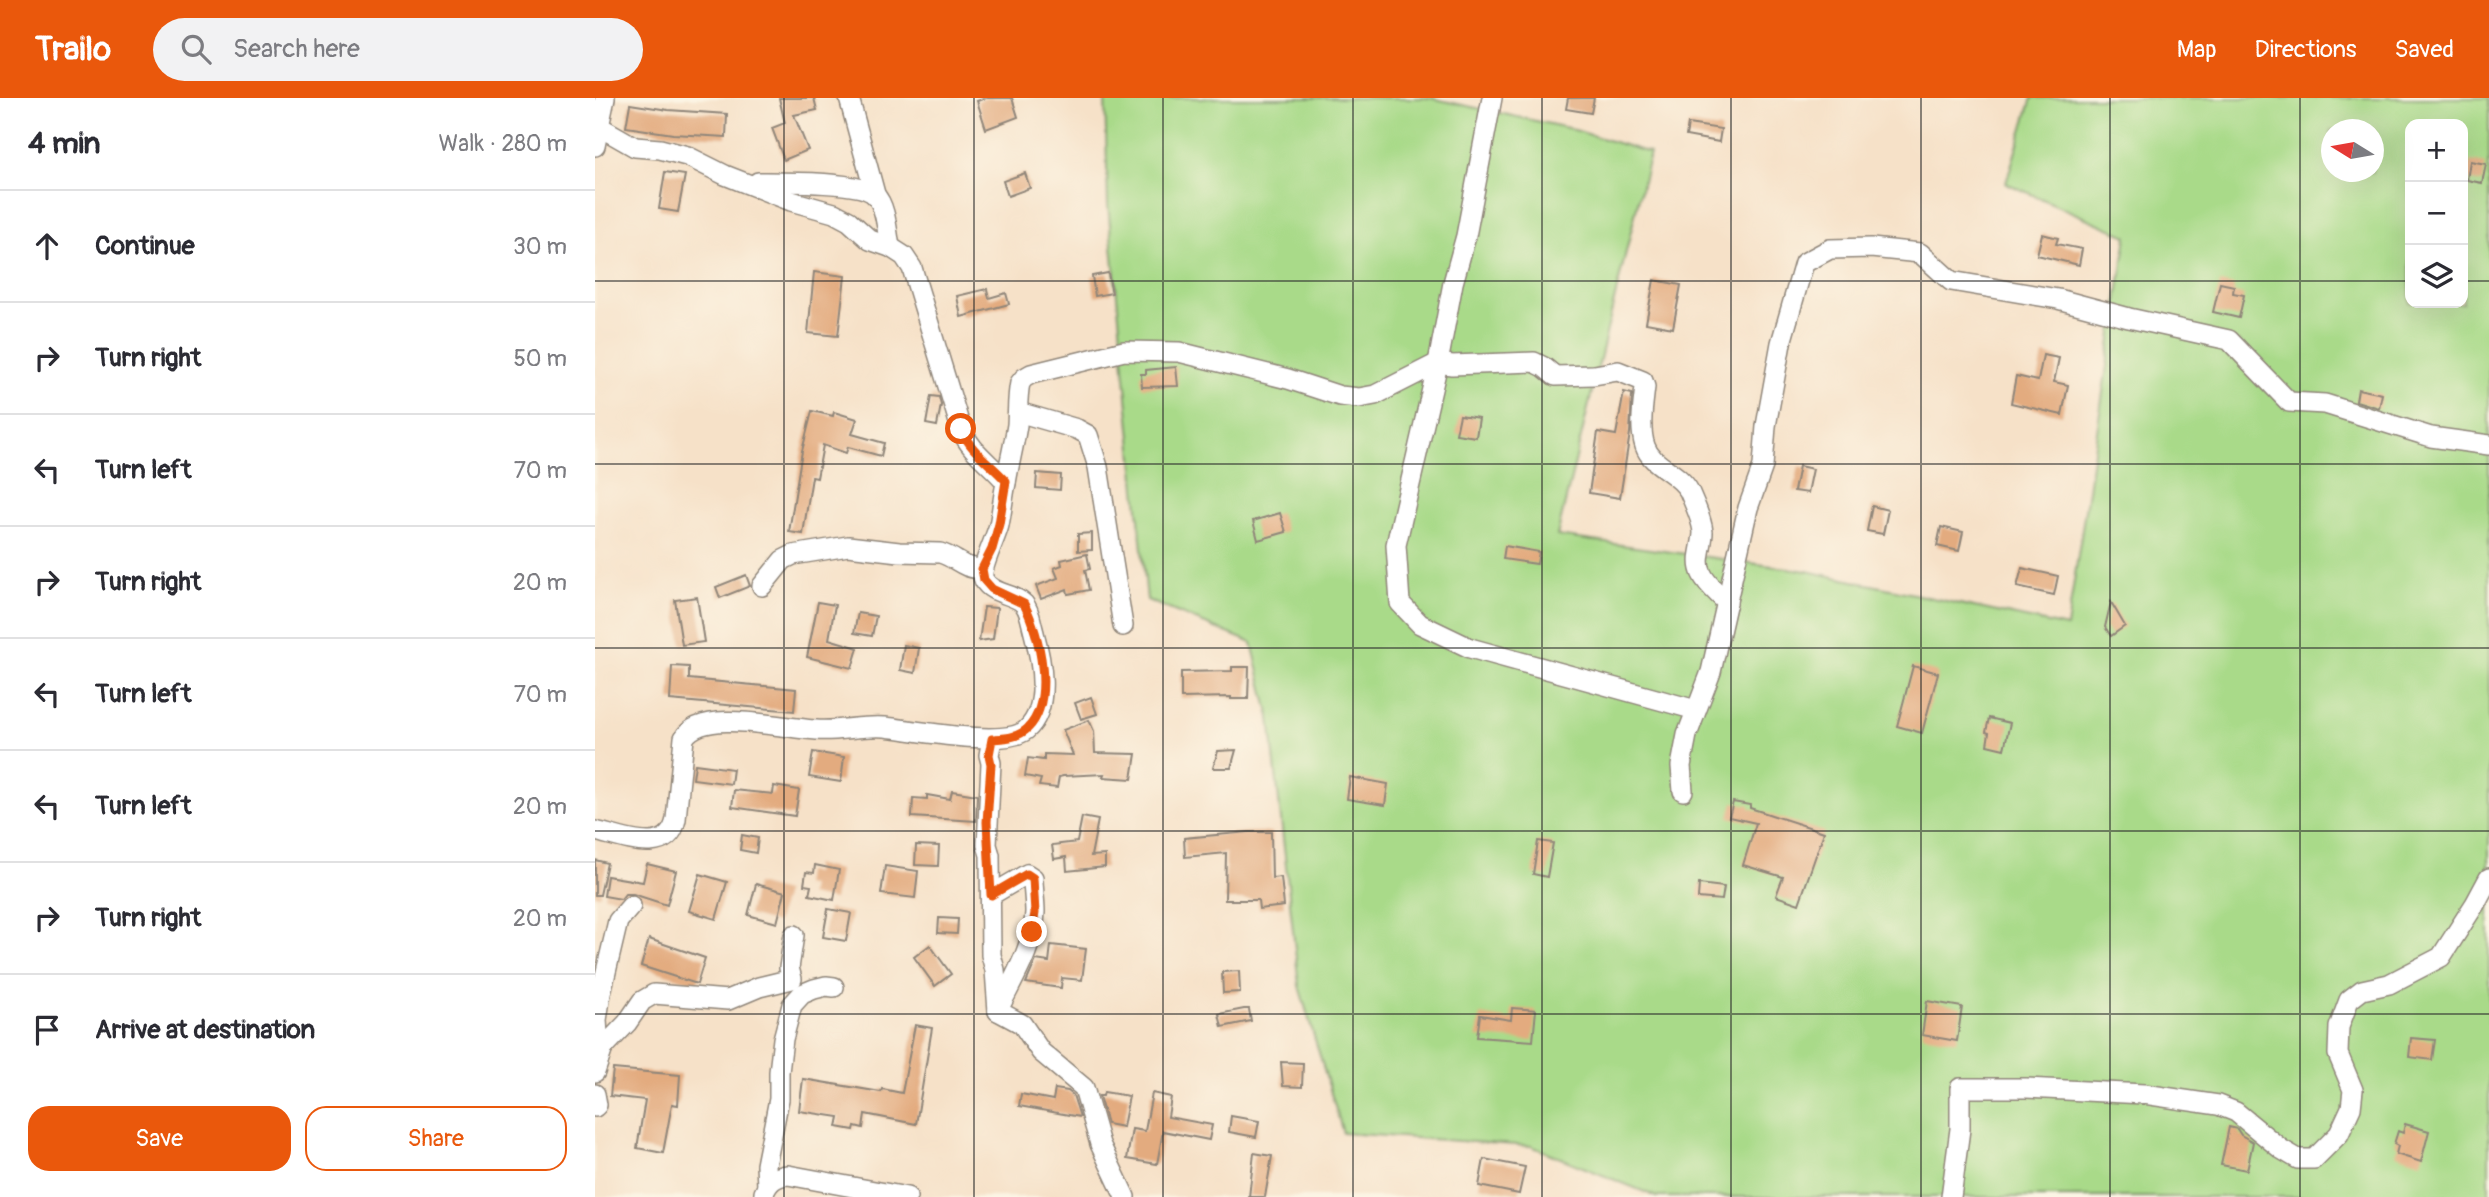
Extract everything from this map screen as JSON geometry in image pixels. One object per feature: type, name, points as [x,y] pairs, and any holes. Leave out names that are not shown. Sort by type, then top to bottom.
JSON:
[{"type":"street","points":[[595,146],[605,98]]},
{"type":"street","points":[[849,98],[875,194],[880,202],[890,247]]},
{"type":"street","points":[[1492,98],[1466,236],[1453,283],[1438,363],[1396,545],[1400,603],[1420,624],[1470,648],[1696,710]]},
{"type":"street","points":[[599,119],[635,147],[660,149],[687,156],[791,201],[834,213],[849,221],[870,240],[890,247],[904,256],[912,268],[967,442],[978,455],[1001,463]]},
{"type":"street","points":[[745,182],[833,183],[865,188],[875,194]]},
{"type":"street","points":[[1683,791],[1681,766],[1687,735],[1711,672],[1748,508],[1763,466],[1766,426],[1781,343],[1804,263],[1830,249],[1871,248],[1920,253],[1951,281],[2058,299],[2229,340],[2289,402],[2325,404],[2431,437],[2489,445]]},
{"type":"street","points":[[595,831],[647,842],[661,841],[669,837],[674,830],[676,819],[684,738],[688,731],[707,723],[741,722],[815,730],[881,727],[992,739],[1016,737],[1027,729],[1035,717],[1041,698],[1043,678],[1040,654],[1024,604],[992,589],[984,580],[982,569],[992,549],[999,524],[1006,481],[1001,463],[1018,412],[1018,392],[1024,378],[1124,351],[1179,352],[1288,379],[1330,394],[1359,398],[1375,395],[1438,363],[1452,365],[1534,362],[1555,376],[1618,371],[1643,381],[1643,438],[1646,450],[1652,459],[1679,478],[1688,489],[1703,534],[1699,566],[1702,576],[1727,603]]},
{"type":"street","points":[[1018,412],[1077,429],[1088,435],[1098,467],[1123,626]]},
{"type":"street","points":[[762,586],[788,556],[839,547],[940,553],[962,566],[982,569]]},
{"type":"street","points":[[992,739],[987,822],[991,955],[995,970],[998,1011]]},
{"type":"street","points":[[991,895],[1027,874],[1033,878],[1035,913],[1032,932],[1022,962],[998,1011]]},
{"type":"street","points":[[1951,1197],[1960,1129],[1960,1088],[2026,1088],[2144,1094],[2218,1105],[2237,1112],[2281,1149],[2298,1159],[2314,1159],[2339,1134],[2351,1108],[2353,1090],[2338,1054],[2339,1027],[2349,1000],[2362,990],[2389,984],[2441,957],[2489,878]]},
{"type":"street","points":[[603,1048],[598,1035],[597,1020],[601,993],[618,921],[631,906]]},
{"type":"street","points":[[766,1191],[766,1165],[779,1099],[782,1050],[792,1005],[792,979],[789,968],[794,935]]},
{"type":"street","points":[[595,1072],[603,1048],[627,1023],[642,1001],[654,993],[728,1000],[759,986],[792,979]]},
{"type":"street","points":[[792,1005],[802,994],[826,986],[834,987]]},
{"type":"street","points":[[998,1011],[1022,1024],[1041,1052],[1084,1088],[1100,1143],[1125,1197]]},
{"type":"street","points":[[595,1094],[595,1107]]},
{"type":"street","points":[[766,1191],[779,1176],[788,1175],[907,1197]]},
{"type":"green space","points":[[1105,98],[1431,98],[1568,128],[1650,153],[1557,536],[1807,571],[2067,627],[2127,236],[2006,183],[2032,98],[2489,98],[2489,1197],[1657,1197],[1531,1146],[1343,1133],[1299,986],[1270,718],[1252,643],[1147,600],[1108,205]]},
{"type":"building","points":[[779,98],[814,98],[817,110],[794,115],[808,150],[784,160],[772,128],[785,123]]},
{"type":"building","points":[[986,98],[1012,98],[1018,117],[986,129],[977,101]]},
{"type":"building","points":[[1568,98],[1594,98],[1591,113],[1566,109]]},
{"type":"building","points":[[630,104],[727,114],[726,137],[673,134],[626,127]]},
{"type":"building","points":[[1688,124],[1721,129],[1719,142],[1686,136]]},
{"type":"building","points":[[2470,161],[2486,164],[2482,183],[2468,180]]},
{"type":"building","points":[[665,172],[685,175],[678,212],[659,209]]},
{"type":"building","points":[[1025,173],[1030,188],[1008,196],[1003,181]]},
{"type":"building","points":[[2042,234],[2058,238],[2056,244],[2082,249],[2079,265],[2037,255]]},
{"type":"building","points":[[814,272],[845,276],[838,336],[808,333]]},
{"type":"building","points":[[1108,273],[1112,293],[1095,296],[1092,276]]},
{"type":"building","points":[[1654,280],[1681,285],[1673,328],[1646,323]]},
{"type":"building","points":[[2220,283],[2234,286],[2233,293],[2244,295],[2239,318],[2213,312]]},
{"type":"building","points":[[987,289],[989,298],[1006,293],[1009,304],[961,317],[957,296]]},
{"type":"building","points":[[2043,355],[2059,358],[2054,382],[2068,385],[2062,415],[2011,403],[2016,376],[2038,381]]},
{"type":"building","points":[[1176,367],[1178,386],[1142,387],[1141,374],[1146,374],[1146,370]]},
{"type":"building","points":[[2358,389],[2382,394],[2379,408],[2356,401]]},
{"type":"building","points":[[1624,392],[1632,394],[1630,433],[1620,498],[1589,493],[1598,432],[1616,435]]},
{"type":"building","points":[[931,396],[939,397],[941,405],[937,426],[926,424]]},
{"type":"building","points":[[812,411],[833,416],[834,412],[857,419],[852,434],[884,443],[881,456],[848,447],[846,453],[823,445],[817,478],[812,477],[803,534],[789,532],[802,451]]},
{"type":"building","points":[[1460,415],[1479,418],[1476,437],[1456,434]]},
{"type":"building","points":[[1799,466],[1813,469],[1808,493],[1794,491]]},
{"type":"building","points":[[1037,473],[1061,475],[1060,490],[1036,488]]},
{"type":"building","points":[[1872,506],[1888,510],[1883,534],[1867,531]]},
{"type":"building","points":[[1280,513],[1286,532],[1258,540],[1253,521]]},
{"type":"building","points":[[1941,527],[1963,532],[1959,551],[1937,546]]},
{"type":"building","points":[[1092,533],[1092,550],[1078,551],[1078,534]]},
{"type":"building","points":[[1505,546],[1539,552],[1537,564],[1503,559]]},
{"type":"building","points":[[1087,554],[1090,569],[1085,570],[1089,590],[1068,594],[1067,589],[1041,599],[1036,586],[1058,578],[1054,568],[1062,565],[1061,560]]},
{"type":"building","points":[[2022,568],[2058,576],[2054,595],[2017,587]]},
{"type":"building","points":[[746,575],[750,586],[720,598],[716,587]]},
{"type":"building","points":[[697,597],[704,642],[682,645],[675,600]]},
{"type":"building","points":[[818,602],[835,605],[829,639],[858,648],[852,668],[807,657]]},
{"type":"building","points":[[2111,602],[2125,626],[2111,636],[2105,627]]},
{"type":"building","points":[[984,607],[997,608],[993,639],[979,641]]},
{"type":"building","points":[[858,613],[876,616],[872,636],[854,633]]},
{"type":"building","points":[[904,645],[919,648],[915,673],[900,670]]},
{"type":"building","points":[[672,666],[689,667],[689,679],[796,689],[794,711],[670,700]]},
{"type":"building","points":[[1913,666],[1938,673],[1922,733],[1897,726]]},
{"type":"building","points":[[1232,667],[1249,667],[1248,699],[1181,698],[1181,672],[1232,671]]},
{"type":"building","points":[[1091,697],[1097,714],[1081,719],[1075,703]]},
{"type":"building","points":[[1989,718],[2010,723],[2004,749],[1987,745]]},
{"type":"building","points":[[1089,720],[1094,731],[1095,753],[1136,754],[1132,779],[1103,777],[1104,774],[1063,776],[1059,777],[1057,788],[1039,786],[1041,779],[1025,776],[1028,758],[1044,760],[1044,754],[1073,755],[1063,730]]},
{"type":"building","points":[[1236,750],[1231,768],[1213,768],[1218,751]]},
{"type":"building","points":[[813,752],[844,757],[841,782],[809,777]]},
{"type":"building","points":[[695,764],[733,769],[731,784],[693,779]]},
{"type":"building","points":[[1350,777],[1388,784],[1385,805],[1347,799]]},
{"type":"building","points":[[774,786],[799,790],[795,816],[732,807],[734,790],[773,794]]},
{"type":"building","points":[[952,791],[977,795],[976,821],[912,817],[913,798],[927,799],[927,795],[950,799]]},
{"type":"building","points":[[1733,802],[1750,805],[1750,808],[1824,832],[1799,904],[1776,896],[1783,877],[1743,865],[1756,823],[1729,817]]},
{"type":"building","points":[[1082,817],[1098,820],[1091,856],[1105,855],[1105,867],[1067,871],[1066,857],[1054,859],[1052,845],[1077,842]]},
{"type":"building","points":[[1271,832],[1272,878],[1281,877],[1284,906],[1259,909],[1258,900],[1225,900],[1226,853],[1185,857],[1184,838]]},
{"type":"building","points":[[742,835],[758,838],[756,853],[740,850]]},
{"type":"building","points":[[1538,841],[1553,843],[1547,877],[1533,874]]},
{"type":"building","points":[[916,845],[939,846],[938,866],[915,865]]},
{"type":"building","points":[[595,860],[607,863],[600,895],[595,895]]},
{"type":"building","points":[[647,864],[676,871],[667,905],[633,894],[625,894],[621,899],[604,896],[607,876],[643,882]]},
{"type":"building","points":[[815,865],[839,870],[834,900],[809,895],[811,886],[804,885],[806,872],[814,873]]},
{"type":"building","points":[[885,866],[918,871],[915,898],[881,894]]},
{"type":"building","points":[[700,874],[727,882],[716,919],[689,911]]},
{"type":"building","points":[[756,884],[785,892],[777,923],[748,915]]},
{"type":"building","points":[[1699,884],[1724,887],[1722,900],[1698,898]]},
{"type":"building","points":[[828,909],[851,913],[846,941],[823,937]]},
{"type":"building","points":[[939,918],[958,919],[957,934],[938,933]]},
{"type":"building","points":[[649,939],[705,958],[697,984],[641,966]]},
{"type":"building","points":[[930,945],[951,974],[935,986],[914,957]]},
{"type":"building","points":[[1051,945],[1086,949],[1082,980],[1062,978],[1061,988],[1026,983],[1036,960],[1049,962]]},
{"type":"building","points":[[1239,971],[1240,992],[1223,993],[1222,972]]},
{"type":"building","points":[[1927,1001],[1962,1007],[1957,1041],[1922,1035]]},
{"type":"building","points":[[1512,1008],[1536,1010],[1533,1041],[1477,1037],[1480,1015],[1511,1020]]},
{"type":"building","points":[[1249,1009],[1251,1021],[1222,1027],[1219,1014]]},
{"type":"building","points":[[915,1025],[932,1028],[916,1124],[865,1114],[863,1128],[855,1126],[854,1130],[837,1127],[839,1117],[799,1111],[803,1079],[902,1093]]},
{"type":"building","points":[[2411,1038],[2435,1040],[2432,1060],[2409,1057]]},
{"type":"building","points":[[1281,1062],[1303,1063],[1302,1087],[1283,1086]]},
{"type":"building","points":[[613,1069],[680,1075],[678,1105],[672,1104],[663,1153],[637,1148],[645,1100],[610,1096]]},
{"type":"building","points":[[1055,1089],[1068,1091],[1073,1095],[1080,1117],[1019,1106],[1021,1094],[1053,1100]]},
{"type":"building","points":[[1104,1092],[1129,1096],[1123,1127],[1107,1124],[1099,1096],[1103,1096]]},
{"type":"building","points":[[1152,1093],[1171,1097],[1168,1117],[1212,1125],[1209,1140],[1163,1131],[1157,1164],[1127,1159],[1132,1129],[1145,1131]]},
{"type":"building","points":[[1231,1116],[1259,1121],[1256,1137],[1229,1132]]},
{"type":"building","points":[[2405,1124],[2429,1131],[2421,1162],[2396,1154],[2398,1146],[2394,1144],[2398,1131],[2403,1133]]},
{"type":"building","points":[[2229,1127],[2237,1129],[2241,1135],[2253,1142],[2247,1170],[2221,1165]]},
{"type":"building","points":[[1254,1153],[1272,1156],[1265,1197],[1249,1197]]},
{"type":"building","points":[[1484,1159],[1525,1167],[1519,1194],[1479,1186]]},
{"type":"route","points":[[961,429],[978,455],[1006,481],[999,524],[992,549],[982,569],[984,580],[992,589],[1024,604],[1040,654],[1043,678],[1035,717],[1027,729],[1016,737],[992,739],[987,822],[991,895],[1027,874],[1033,878],[1035,913],[1032,932]]}]
